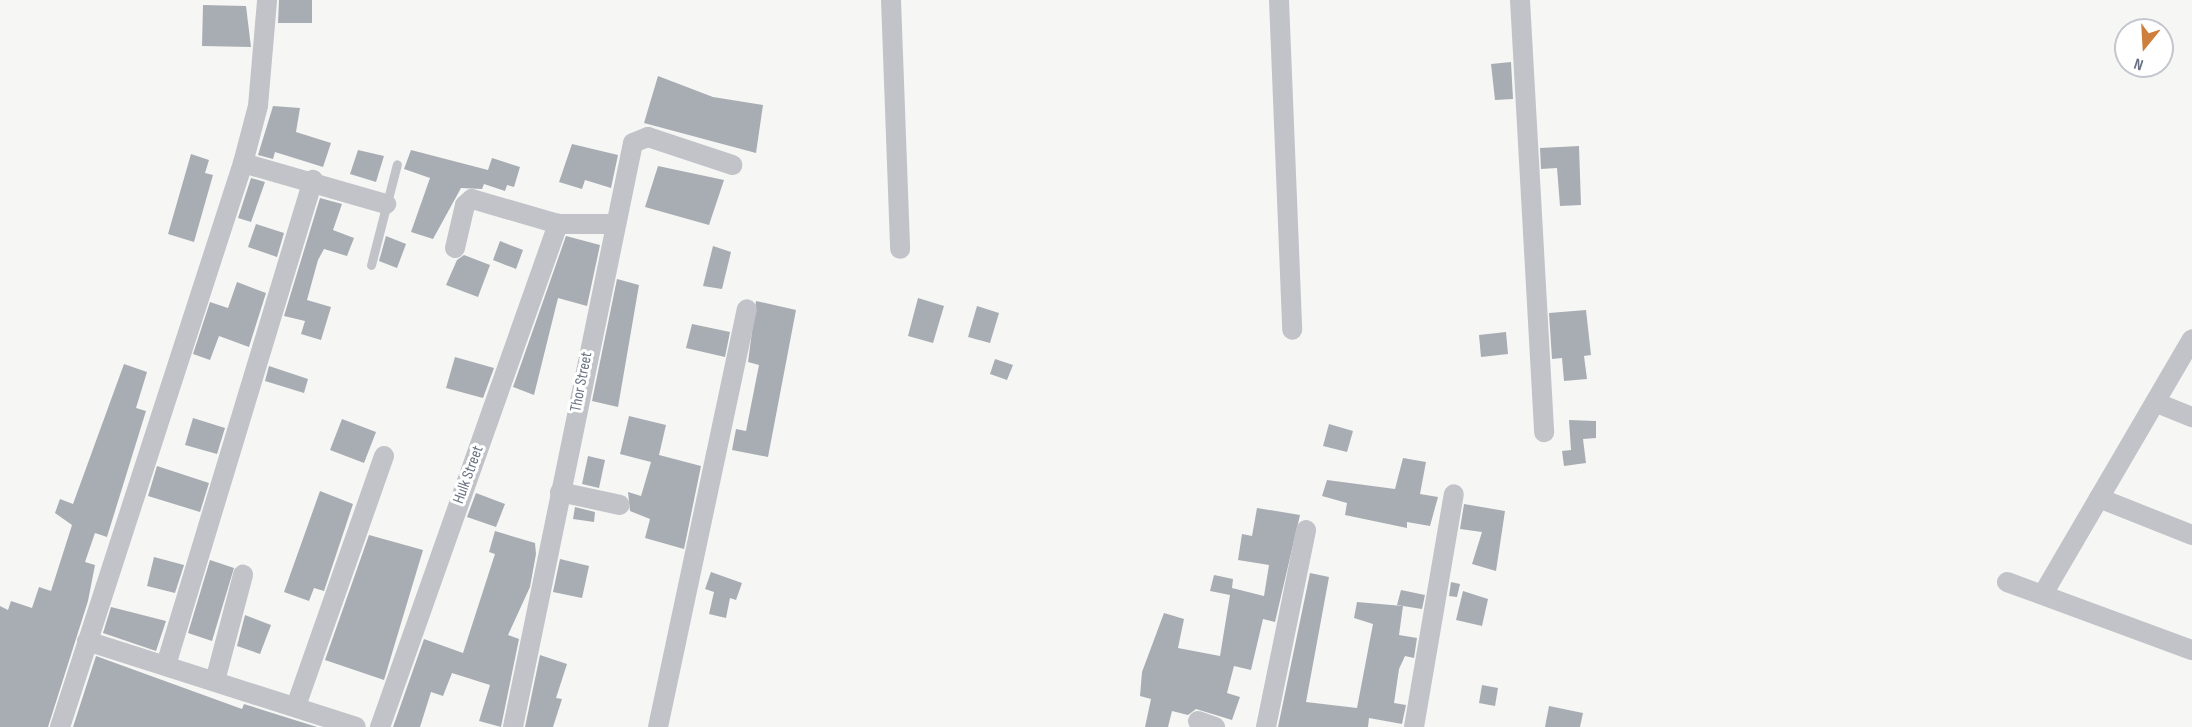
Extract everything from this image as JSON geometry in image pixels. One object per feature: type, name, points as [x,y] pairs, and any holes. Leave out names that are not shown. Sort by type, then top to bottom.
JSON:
[{"type":"street","points":[[60,727],[243,163],[258,106],[267,0]]},
{"type":"street","points":[[891,0],[900,249]]},
{"type":"street","points":[[1279,0],[1292,330]]},
{"type":"street","points":[[1520,0],[1544,432]]},
{"type":"street","name":"Thor Street","points":[[513,727],[613,224],[639,137],[732,165]]},
{"type":"street","points":[[243,163],[313,180],[386,204]]},
{"type":"street","points":[[165,665],[313,180]]},
{"type":"street","points":[[455,248],[465,206],[472,199],[558,224],[613,224]]},
{"type":"street","name":"Hulk Street","points":[[380,727],[558,224]]},
{"type":"street","points":[[658,727],[747,309]]},
{"type":"street","points":[[2043,594],[2157,403],[2192,339]]},
{"type":"street","points":[[2157,403],[2192,417]]},
{"type":"street","points":[[296,706],[384,456]]},
{"type":"street","points":[[560,492],[620,505]]},
{"type":"street","points":[[1414,727],[1454,494]]},
{"type":"street","points":[[2099,498],[2192,535]]},
{"type":"street","points":[[1266,727],[1306,530]]},
{"type":"street","points":[[214,681],[243,575]]},
{"type":"street","points":[[2007,582],[2192,650]]},
{"type":"street","points":[[87,641],[356,727]]},
{"type":"lane","points":[[371,265],[396,164]]},
{"type":"building","points":[[279,0],[312,0],[312,23],[278,23]]},
{"type":"building","points":[[203,5],[246,6],[251,47],[202,46]]},
{"type":"building","points":[[1511,62],[1513,99],[1495,100],[1491,64]]},
{"type":"building","points":[[658,76],[713,97],[763,105],[756,153],[644,123]]},
{"type":"building","points":[[273,106],[300,108],[296,132],[331,143],[323,167],[275,152],[273,159],[258,155]]},
{"type":"building","points":[[572,144],[618,155],[611,188],[585,180],[582,189],[559,182]]},
{"type":"building","points":[[1579,146],[1581,205],[1560,206],[1557,168],[1541,169],[1540,148]]},
{"type":"building","points":[[358,150],[384,156],[376,182],[350,174]]},
{"type":"building","points":[[411,150],[488,170],[492,158],[520,167],[514,187],[507,185],[505,191],[484,184],[482,189],[461,188],[433,239],[411,232],[430,178],[404,169]]},
{"type":"building","points":[[191,154],[209,160],[205,173],[213,175],[194,242],[168,234]]},
{"type":"building","points":[[658,166],[724,180],[709,225],[645,207]]},
{"type":"building","points":[[251,178],[265,182],[251,222],[238,218]]},
{"type":"building","points":[[320,198],[342,204],[333,230],[354,238],[347,256],[324,249],[318,260],[307,300],[331,307],[321,340],[301,334],[305,321],[284,316]]},
{"type":"building","points":[[256,224],[284,233],[277,257],[248,247]]},
{"type":"building","points":[[386,236],[406,244],[397,268],[379,261]]},
{"type":"building","points":[[566,236],[600,245],[587,306],[558,298],[534,395],[513,387]]},
{"type":"building","points":[[500,241],[523,250],[516,269],[493,260]]},
{"type":"building","points":[[713,246],[731,252],[722,289],[703,286]]},
{"type":"building","points":[[464,255],[490,265],[478,297],[446,285],[457,260]]},
{"type":"building","points":[[617,279],[639,285],[618,407],[592,401]]},
{"type":"building","points":[[237,282],[266,293],[249,347],[219,336],[210,360],[193,354],[210,302],[228,308]]},
{"type":"building","points":[[918,298],[944,306],[933,343],[908,336]]},
{"type":"building","points":[[756,301],[796,310],[768,457],[732,450],[736,429],[746,431],[759,365],[748,362]]},
{"type":"building","points":[[977,306],[999,313],[990,343],[968,337]]},
{"type":"building","points":[[1586,310],[1591,355],[1584,356],[1587,379],[1564,381],[1562,358],[1552,359],[1549,313]]},
{"type":"building","points":[[692,324],[730,332],[725,357],[686,348]]},
{"type":"building","points":[[1506,332],[1508,354],[1481,357],[1479,335]]},
{"type":"building","points":[[455,357],[494,368],[483,398],[446,388]]},
{"type":"building","points":[[995,359],[1013,365],[1007,380],[990,374]]},
{"type":"building","points":[[124,364],[147,372],[136,408],[146,411],[107,537],[95,533],[85,562],[95,565],[88,601],[48,727],[0,727],[0,606],[8,610],[11,601],[32,608],[39,587],[51,591],[72,525],[55,513],[60,499],[73,504]]},
{"type":"building","points":[[269,366],[308,379],[304,393],[265,381]]},
{"type":"building","points":[[629,416],[666,425],[659,455],[701,466],[684,549],[645,538],[650,519],[630,511],[628,492],[641,496],[651,462],[620,454]]},
{"type":"building","points":[[193,418],[225,428],[217,454],[185,445]]},
{"type":"building","points":[[342,419],[376,432],[364,463],[330,450]]},
{"type":"building","points":[[1569,420],[1596,421],[1596,438],[1583,439],[1586,463],[1564,466],[1562,451],[1571,450]]},
{"type":"building","points":[[1329,424],[1353,431],[1347,452],[1323,446]]},
{"type":"building","points":[[588,456],[605,460],[599,488],[582,484]]},
{"type":"building","points":[[1403,458],[1426,462],[1420,494],[1438,497],[1430,526],[1407,522],[1407,528],[1345,515],[1347,503],[1322,496],[1327,480],[1395,489]]},
{"type":"building","points":[[157,466],[209,483],[200,512],[148,496]]},
{"type":"building","points":[[320,491],[353,504],[324,591],[314,588],[309,601],[284,592]]},
{"type":"building","points":[[476,493],[505,504],[496,527],[467,517]]},
{"type":"building","points":[[1464,504],[1505,511],[1496,571],[1472,564],[1482,532],[1460,529]]},
{"type":"building","points":[[575,507],[595,512],[594,522],[573,519]]},
{"type":"building","points":[[1257,508],[1300,515],[1275,622],[1263,619],[1251,670],[1234,666],[1227,693],[1240,697],[1232,720],[1196,709],[1188,715],[1172,711],[1168,727],[1145,727],[1151,699],[1140,696],[1142,672],[1164,613],[1184,619],[1178,648],[1220,656],[1230,595],[1210,591],[1214,575],[1233,579],[1232,588],[1264,596],[1269,565],[1238,560],[1242,534],[1252,536]]},
{"type":"building","points":[[495,531],[535,543],[536,554],[530,587],[508,635],[519,639],[501,727],[479,721],[490,685],[452,673],[443,696],[431,692],[420,727],[393,727],[424,639],[463,653],[495,554],[489,552]]},
{"type":"building","points":[[369,535],[423,550],[384,680],[325,660]]},
{"type":"building","points":[[154,557],[184,565],[175,593],[147,586]]},
{"type":"building","points":[[560,559],[589,566],[582,598],[553,592]]},
{"type":"building","points":[[210,560],[234,568],[212,641],[188,633]]},
{"type":"building","points":[[711,572],[742,583],[736,600],[730,598],[726,618],[709,614],[714,592],[705,589]]},
{"type":"building","points":[[1310,573],[1329,577],[1306,702],[1357,708],[1373,624],[1354,618],[1357,602],[1403,606],[1399,635],[1417,638],[1414,658],[1405,656],[1399,669],[1394,703],[1406,705],[1402,724],[1369,718],[1368,727],[1278,727]]},
{"type":"building","points":[[1451,582],[1460,584],[1457,597],[1449,596]]},
{"type":"building","points":[[1401,590],[1425,595],[1422,609],[1397,605]]},
{"type":"building","points":[[1463,591],[1488,599],[1482,626],[1456,620]]},
{"type":"building","points":[[111,607],[166,621],[156,651],[103,633]]},
{"type":"building","points":[[245,615],[271,625],[260,654],[237,646]]},
{"type":"building","points":[[540,655],[567,664],[556,698],[562,699],[553,727],[525,727]]},
{"type":"building","points":[[96,656],[242,709],[244,704],[317,727],[73,727]]},
{"type":"building","points":[[1482,685],[1498,688],[1495,706],[1479,703]]},
{"type":"building","points":[[1549,706],[1583,713],[1580,727],[1545,727]]}]
